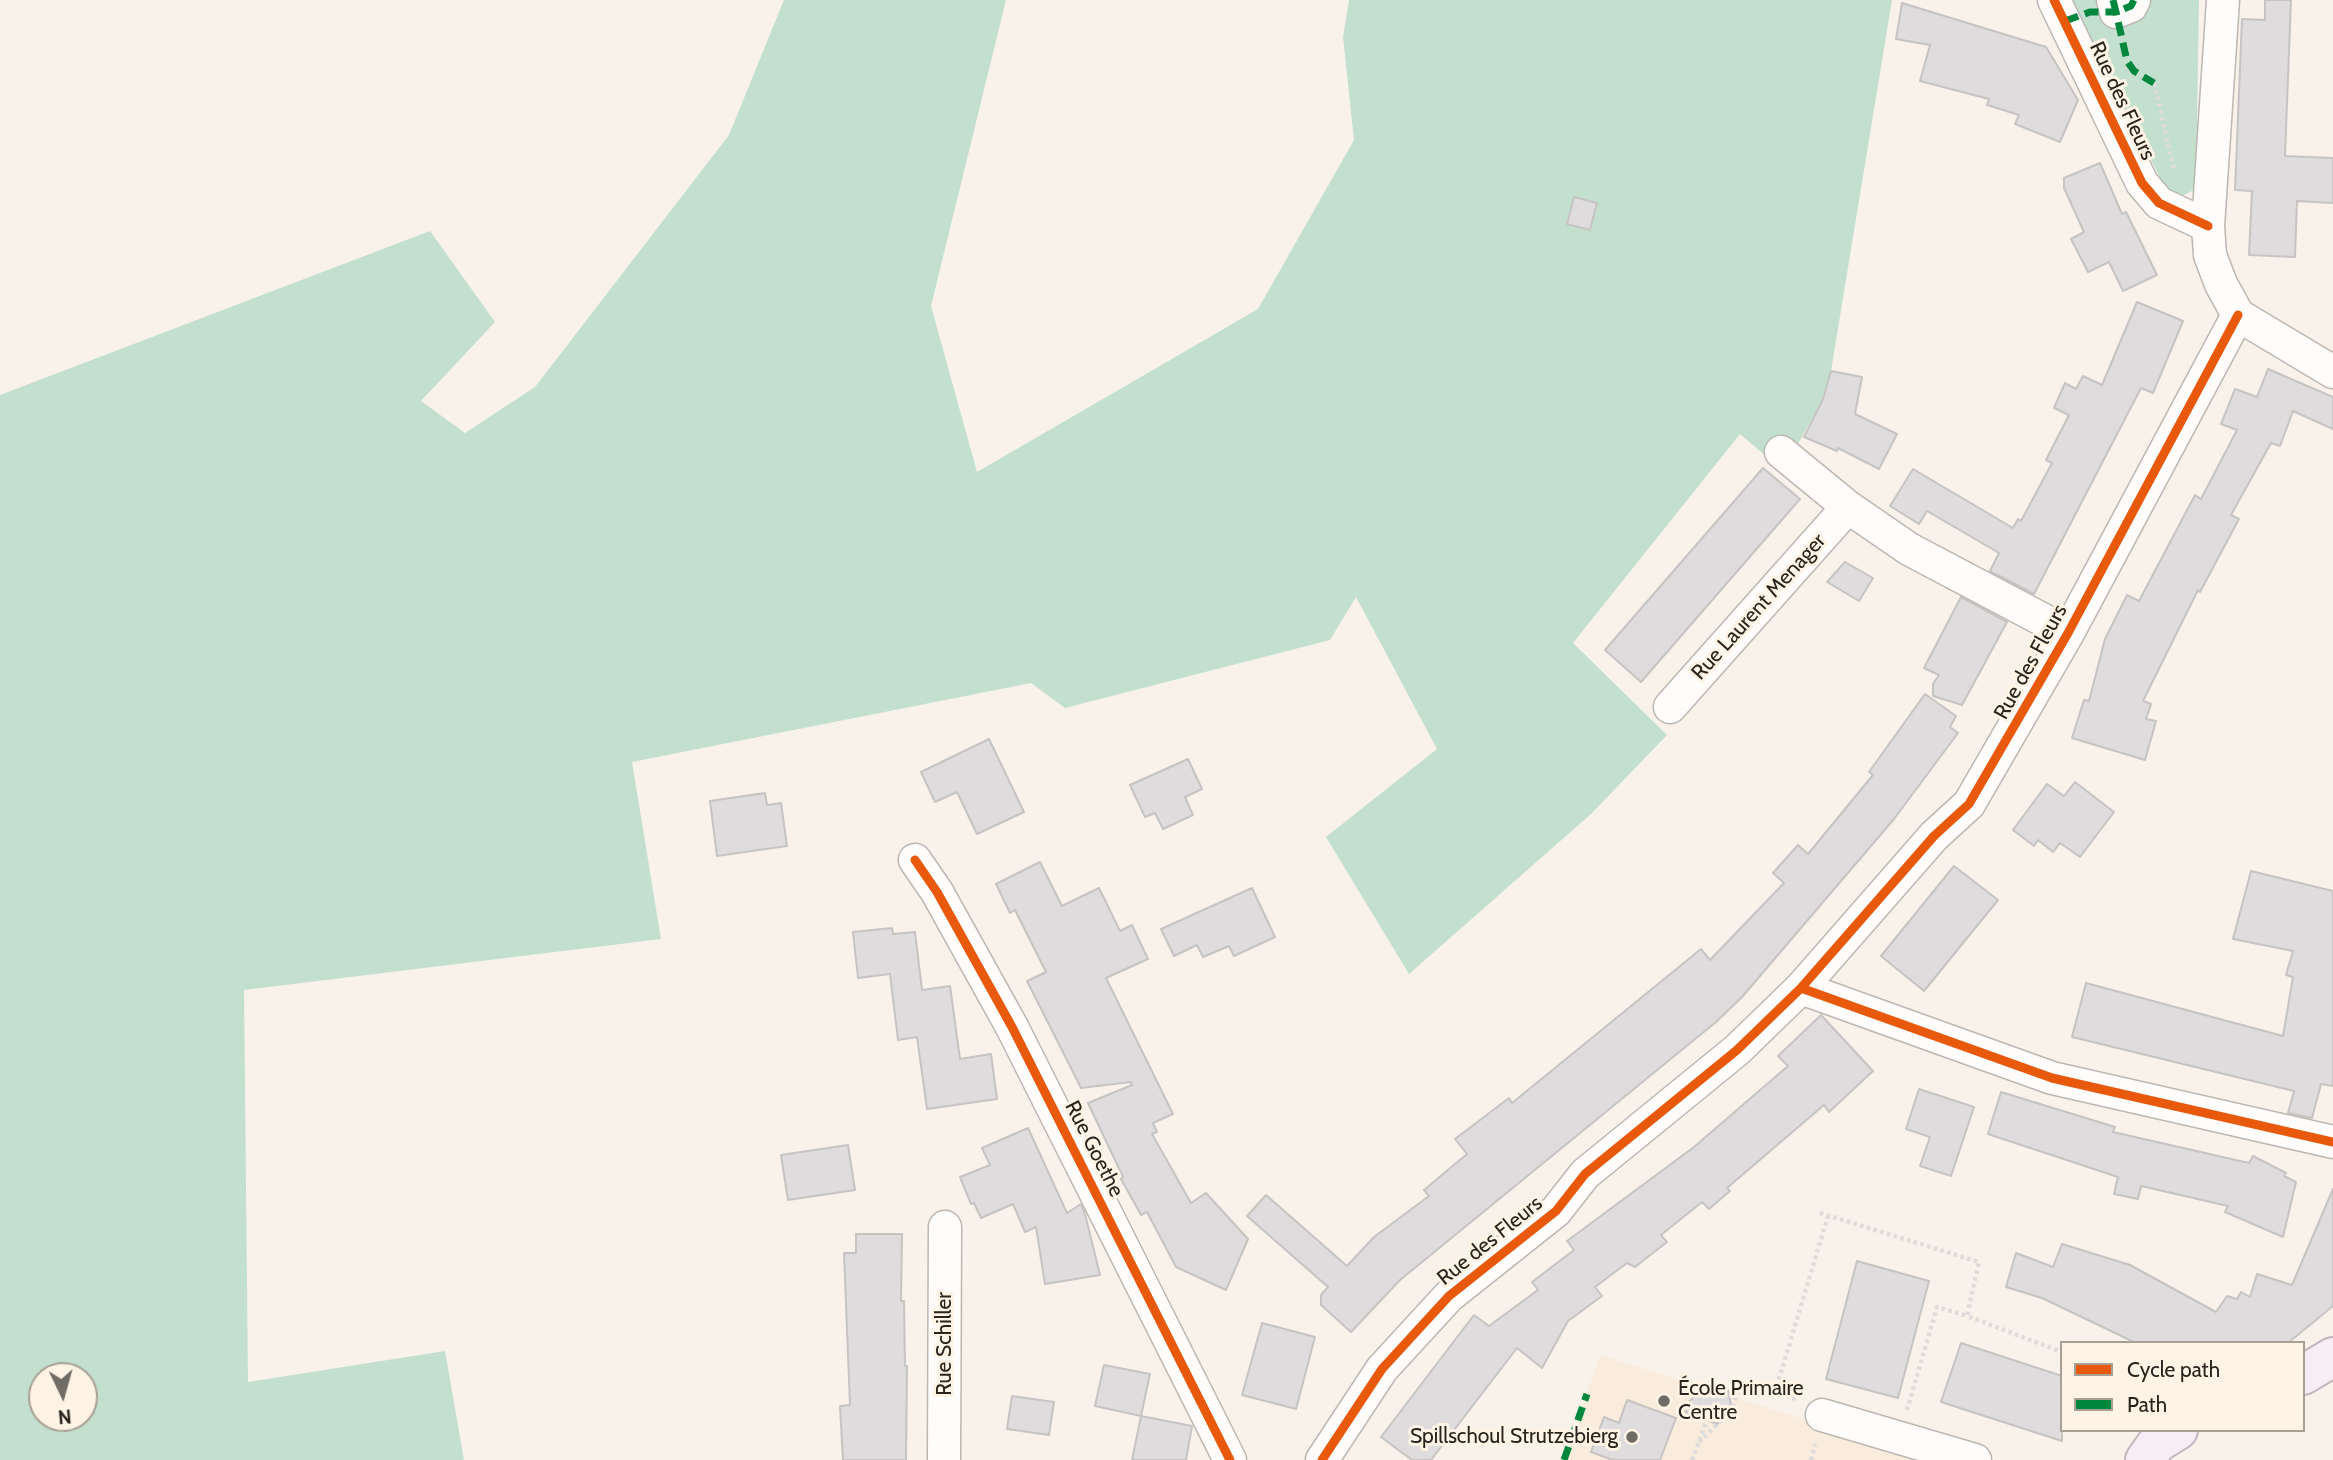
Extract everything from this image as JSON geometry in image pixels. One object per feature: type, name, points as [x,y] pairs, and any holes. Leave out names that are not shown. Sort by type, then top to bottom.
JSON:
[{"type":"main road","points":[[2145,1460],[2158,1443],[2175,1432]]},
{"type":"street","name":"Rue des Fleurs","points":[[2054,0],[2142,183],[2159,203],[2208,226]]},
{"type":"street","points":[[2113,0],[2116,12],[2131,6],[2134,0]]},
{"type":"street","points":[[2223,0],[2208,226],[2210,255],[2221,284],[2238,315],[2333,372]]},
{"type":"street","name":"Rue des Fleurs","points":[[1322,1460],[1382,1369],[1449,1296],[1556,1211],[1585,1174],[1737,1050],[1801,988],[1934,836],[1969,804],[2068,634],[2238,315]]},
{"type":"street","points":[[1781,452],[1848,507],[1909,549],[2068,634]]},
{"type":"street","name":"Rue Laurent Menager","points":[[1670,707],[1848,507]]},
{"type":"street","name":"Rue Goethe","points":[[915,860],[937,892],[1012,1027],[1230,1460]]},
{"type":"street","points":[[1801,988],[2052,1077],[2333,1142]]},
{"type":"street","name":"Rue Schiller","points":[[944,1460],[945,1227]]},
{"type":"street","points":[[1822,1415],[1975,1460]]},
{"type":"path","points":[[2154,82],[2178,189],[2174,212]]},
{"type":"path","points":[[1820,1213],[1979,1262],[1966,1316]]},
{"type":"path","points":[[1775,1392],[1828,1216]]},
{"type":"path","points":[[1899,1438],[1937,1307],[2060,1351]]},
{"type":"path","points":[[1699,1442],[1732,1410],[1740,1383],[1812,1404],[1822,1415]]},
{"type":"path","points":[[1692,1460],[1707,1420]]},
{"type":"shaded area","name":"École Primaire Centre","points":[[1600,1355],[1933,1460],[1564,1460]]},
{"type":"green space","points":[[784,0],[1006,0],[931,306],[977,472],[1258,309],[1354,140],[1343,37],[1349,0],[1892,0],[1831,371],[1823,399],[1794,451],[1768,458],[1740,434],[1573,643],[1667,735],[1591,814],[1409,974],[1326,837],[1437,749],[1356,597],[1330,640],[1065,708],[1031,683],[632,762],[661,939],[244,990],[248,1382],[445,1351],[464,1460],[0,1460],[0,395],[430,231],[495,322],[421,401],[465,433],[535,387],[729,135]]},
{"type":"green space","points":[[2072,0],[2199,0],[2196,189],[2184,195],[2166,190]]},
{"type":"building","points":[[2265,0],[2291,0],[2285,156],[2333,158],[2333,203],[2297,201],[2295,257],[2249,255],[2252,191],[2235,190],[2242,19],[2265,20]]},
{"type":"building","points":[[1902,3],[2046,47],[2078,100],[2060,142],[2015,124],[2019,115],[1987,105],[1989,99],[1920,81],[1930,45],[1896,39]]},
{"type":"building","points":[[2100,163],[2122,214],[2126,212],[2157,275],[2123,291],[2109,262],[2088,272],[2071,239],[2084,232],[2064,188],[2064,178]]},
{"type":"building","points":[[1574,197],[1597,203],[1590,230],[1567,224]]},
{"type":"building","points":[[2137,302],[2183,321],[2153,393],[2141,388],[2034,594],[1990,571],[1999,553],[1927,511],[1919,524],[1890,506],[1913,469],[2013,528],[2018,519],[2021,521],[2052,463],[2046,460],[2069,415],[2054,408],[2065,383],[2076,389],[2083,376],[2102,385]]},
{"type":"building","points":[[2268,369],[2333,397],[2333,429],[2293,411],[2280,446],[2271,443],[2231,515],[2239,519],[2200,592],[2198,590],[2143,701],[2151,704],[2146,719],[2156,721],[2145,760],[2072,738],[2084,700],[2089,701],[2105,639],[2127,595],[2139,601],[2195,495],[2201,499],[2237,430],[2221,424],[2235,389],[2257,397]]},
{"type":"building","points":[[1831,371],[1862,377],[1855,414],[1897,434],[1879,469],[1838,448],[1837,451],[1804,437],[1823,399]]},
{"type":"building","points":[[1763,468],[1800,499],[1641,682],[1605,650]]},
{"type":"building","points":[[1845,562],[1873,578],[1859,601],[1827,582]]},
{"type":"building","points":[[1961,597],[2007,622],[1962,705],[1933,696],[1933,684],[1939,675],[1924,668]]},
{"type":"building","points":[[1925,694],[1956,716],[1950,727],[1958,733],[1894,819],[1742,997],[1716,1022],[1400,1280],[1351,1332],[1321,1305],[1321,1295],[1328,1287],[1247,1216],[1266,1195],[1347,1266],[1374,1237],[1429,1196],[1424,1190],[1467,1154],[1455,1139],[1509,1098],[1512,1103],[1701,949],[1710,960],[1784,883],[1773,873],[1798,845],[1808,854],[1873,775],[1869,772]]},
{"type":"building","points":[[989,739],[1024,812],[977,834],[957,792],[935,802],[921,772]]},
{"type":"building","points":[[1188,759],[1202,789],[1185,797],[1193,815],[1163,829],[1155,813],[1145,817],[1130,785]]},
{"type":"building","points":[[2075,782],[2114,812],[2080,857],[2060,843],[2053,852],[2038,840],[2034,846],[2013,830],[2047,784],[2064,796]]},
{"type":"building","points":[[765,793],[767,805],[781,803],[787,846],[717,856],[710,801]]},
{"type":"building","points":[[1040,862],[1062,906],[1099,888],[1120,931],[1132,925],[1148,959],[1106,978],[1173,1114],[1153,1123],[1157,1132],[1152,1134],[1191,1203],[1206,1193],[1248,1239],[1226,1290],[1176,1267],[1147,1212],[1141,1215],[1121,1179],[1123,1177],[1088,1103],[1132,1085],[1131,1082],[1081,1088],[1027,981],[1046,972],[1015,910],[1010,913],[996,884]]},
{"type":"building","points":[[1954,866],[1998,900],[1924,991],[1881,956]]},
{"type":"building","points":[[2251,871],[2333,891],[2333,1086],[2321,1084],[2312,1118],[2288,1113],[2294,1091],[2072,1037],[2086,983],[2283,1036],[2293,977],[2286,975],[2293,951],[2233,939]]},
{"type":"building","points":[[1252,888],[1275,937],[1234,956],[1229,946],[1203,957],[1197,945],[1174,956],[1161,929]]},
{"type":"building","points":[[892,928],[893,934],[915,932],[922,990],[950,986],[960,1059],[991,1054],[997,1099],[927,1109],[917,1037],[898,1040],[890,974],[858,978],[853,932]]},
{"type":"building","points":[[1821,1015],[1873,1071],[1829,1112],[1824,1105],[1727,1188],[1730,1191],[1709,1209],[1702,1202],[1661,1235],[1667,1242],[1635,1267],[1627,1263],[1595,1287],[1602,1296],[1568,1321],[1542,1368],[1517,1348],[1431,1460],[1412,1460],[1381,1437],[1474,1315],[1489,1326],[1538,1290],[1532,1282],[1574,1250],[1567,1241],[1694,1147],[1788,1066],[1778,1056]]},
{"type":"building","points":[[1919,1089],[1974,1107],[1951,1176],[1920,1166],[1930,1137],[1906,1129]]},
{"type":"building","points":[[2001,1092],[2115,1127],[2113,1132],[2249,1163],[2253,1156],[2286,1173],[2284,1176],[2296,1182],[2283,1237],[2225,1212],[2228,1206],[2141,1186],[2138,1199],[2114,1194],[2118,1177],[1988,1134]]},
{"type":"building","points":[[1028,1128],[1067,1213],[1081,1204],[1100,1275],[1045,1284],[1036,1227],[1025,1232],[1013,1204],[981,1218],[974,1203],[971,1204],[960,1177],[990,1165],[982,1148]]},
{"type":"building","points":[[848,1145],[855,1190],[788,1200],[781,1155]]},
{"type":"building","points":[[2333,1189],[2333,1306],[2290,1341],[2132,1341],[2042,1298],[2006,1287],[2016,1253],[2053,1267],[2062,1244],[2130,1265],[2216,1312],[2227,1296],[2237,1299],[2241,1292],[2250,1297],[2257,1274],[2292,1285]]},
{"type":"building","points":[[856,1234],[902,1234],[901,1301],[904,1301],[907,1366],[906,1460],[843,1460],[840,1406],[850,1405],[844,1253],[856,1253]]},
{"type":"building","points":[[1857,1261],[1929,1281],[1898,1398],[1826,1379]]},
{"type":"building","points":[[1262,1323],[1315,1337],[1296,1409],[1242,1395]]},
{"type":"building","points":[[1961,1343],[2060,1375],[2062,1441],[1941,1402]]},
{"type":"building","points":[[1104,1365],[1150,1374],[1141,1416],[1095,1406]]},
{"type":"building","points":[[1708,1382],[1728,1390],[1732,1410],[1717,1424],[1681,1410]]},
{"type":"building","points":[[1012,1396],[1054,1402],[1049,1435],[1007,1429]]},
{"type":"building","name":"Spillschoul Strutzebierg","points":[[1627,1400],[1676,1418],[1660,1460],[1613,1460],[1591,1452],[1604,1417],[1619,1423]]},
{"type":"building","points":[[1141,1416],[1192,1426],[1186,1460],[1132,1460]]},
{"type":"marked path","points":[[2113,0],[2116,12],[2131,6],[2134,0]]},
{"type":"marked path","points":[[2065,21],[2090,12],[2116,12],[2127,61],[2134,71],[2154,83]]},
{"type":"marked path","points":[[1564,1460],[1587,1394]]},
{"type":"cycle path","points":[[2054,0],[2142,183],[2159,203],[2208,226]]},
{"type":"cycle path","points":[[1322,1460],[1382,1369],[1449,1296],[1556,1211],[1585,1174],[1737,1050],[1801,988],[1934,836],[1969,804],[2068,633],[2238,315]]},
{"type":"cycle path","points":[[915,860],[937,892],[1012,1027],[1230,1460]]},
{"type":"cycle path","points":[[1801,988],[2052,1078],[2333,1142]]},
{"type":"place","name":"École Primaire Centre","points":[[1664,1401]]},
{"type":"place","name":"Spillschoul Strutzebierg","points":[[1632,1437]]}]
